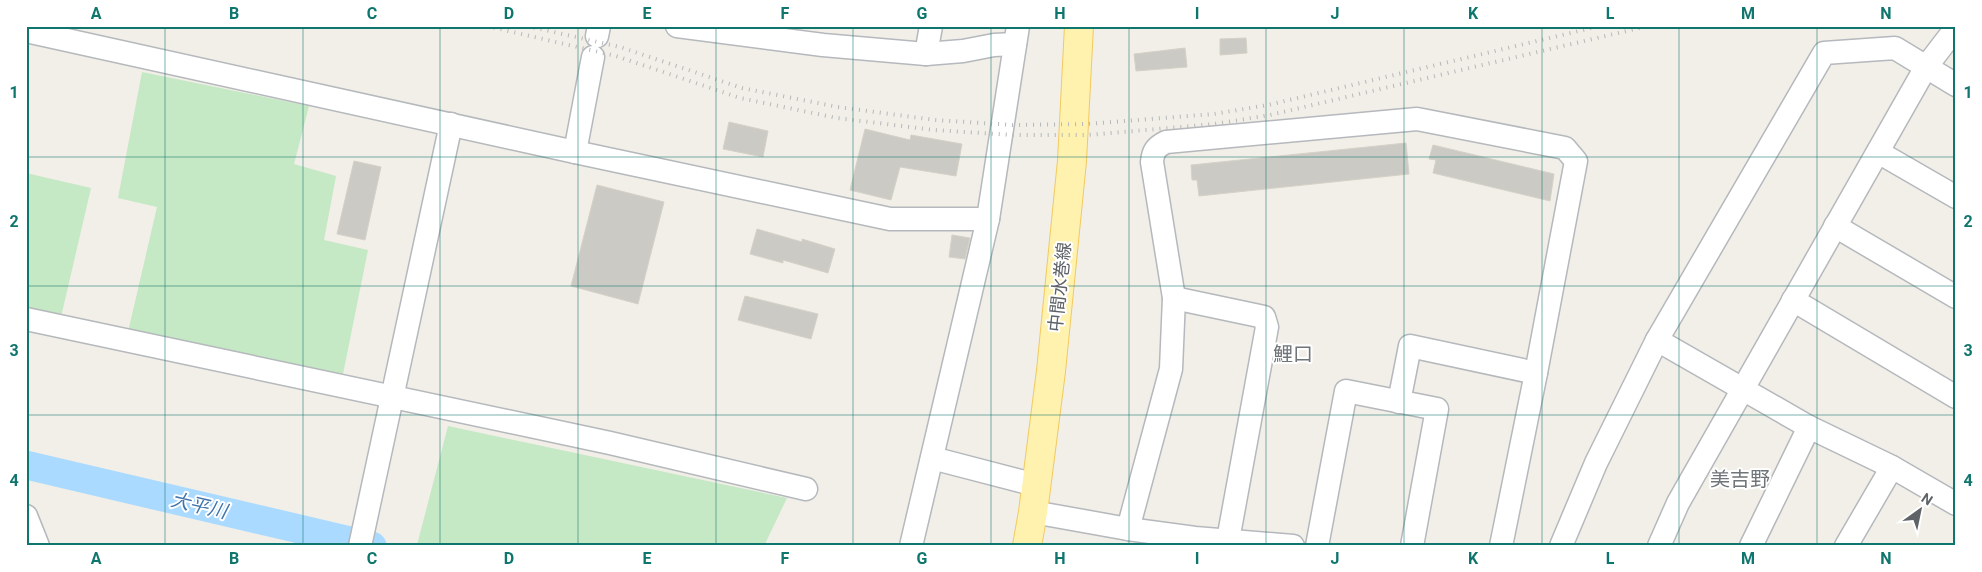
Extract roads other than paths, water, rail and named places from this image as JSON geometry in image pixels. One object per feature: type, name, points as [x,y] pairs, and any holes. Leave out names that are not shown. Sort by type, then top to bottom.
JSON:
[{"type":"main road","name":"中間水巻線","points":[[1027,546],[1051,371],[1071,171],[1079,26]]},
{"type":"street","points":[[677,26],[825,36],[926,54],[963,52],[994,45],[1016,35]]},
{"type":"street","points":[[926,54],[931,26]]},
{"type":"street","points":[[26,30],[575,152],[890,219],[988,219]]},
{"type":"street","points":[[911,546],[988,219],[1016,35]]},
{"type":"street","points":[[1659,546],[1678,503],[1926,67],[1950,37],[1956,36]]},
{"type":"street","points":[[575,152],[596,40]]},
{"type":"street","points":[[1562,546],[1596,463],[1657,340],[1824,53],[1895,48],[1956,85]]},
{"type":"street","points":[[1128,529],[1171,368],[1174,298],[1152,152],[1166,142],[1417,119],[1564,148],[1576,161],[1501,546]]},
{"type":"street","points":[[360,546],[452,124]]},
{"type":"street","points":[[1878,152],[1956,197]]},
{"type":"street","points":[[1835,226],[1956,297]]},
{"type":"street","points":[[1174,298],[1264,317],[1267,328],[1228,540]]},
{"type":"street","points":[[1793,300],[1956,397]]},
{"type":"street","points":[[26,319],[610,444],[806,489]]},
{"type":"street","points":[[1657,340],[1809,427],[1892,467],[1956,504]]},
{"type":"street","points":[[1399,402],[1410,346],[1536,373]]},
{"type":"street","points":[[1317,546],[1346,391],[1437,409],[1412,546]]},
{"type":"street","points":[[1751,546],[1809,427]]},
{"type":"street","points":[[932,458],[1036,485]]},
{"type":"street","points":[[1846,546],[1892,467]]},
{"type":"street","points":[[1033,512],[1194,542],[1228,540],[1293,546]]},
{"type":"street","points":[[26,516],[38,546]]},
{"type":"waterway","name":"大平川","points":[[26,465],[372,546]]},
{"type":"railway","points":[[487,26],[616,56],[740,98],[837,118],[934,130],[1013,135],[1088,135],[1215,124],[1270,115],[1648,26]]},
{"type":"railway","points":[[527,26],[620,47],[742,88],[838,107],[935,120],[1013,125],[1087,124],[1214,114],[1268,105],[1600,26]]},
{"type":"district","name":"鯉口","points":[[1293,354]]},
{"type":"district","name":"美吉野","points":[[1740,479]]}]
